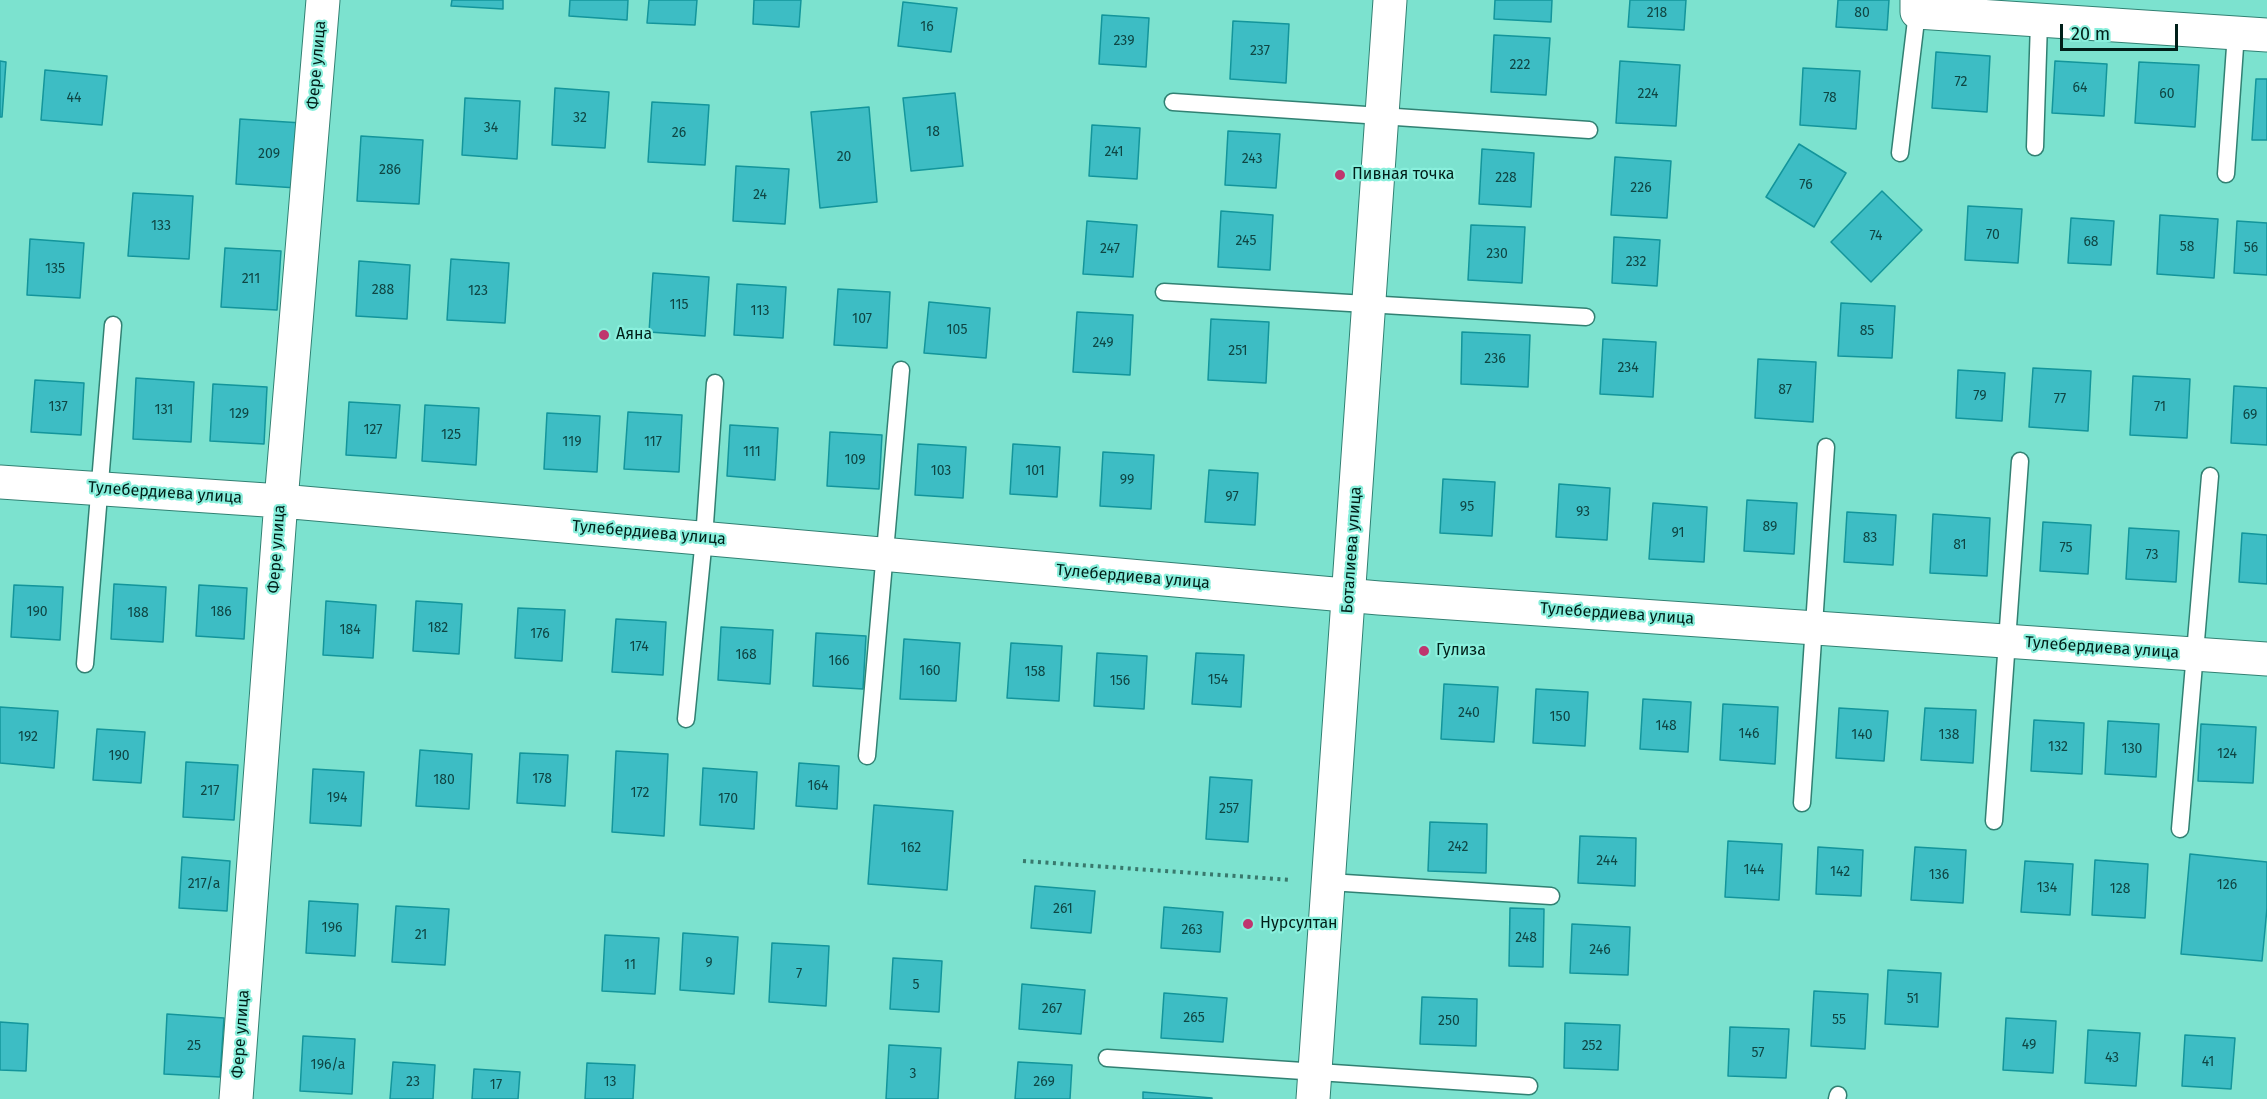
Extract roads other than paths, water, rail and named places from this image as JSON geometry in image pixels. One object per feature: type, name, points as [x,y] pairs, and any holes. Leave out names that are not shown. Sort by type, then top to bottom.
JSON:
[{"type":"street","name":"Фере улица","points":[[236,1099],[280,501],[323,0]]},
{"type":"street","name":"Боталиева улица","points":[[1314,1085],[1390,0]]},
{"type":"street","points":[[1917,6],[2039,22],[2251,34]]},
{"type":"street","name":"Тулебердиева улица","points":[[0,482],[280,501],[1349,596],[2267,659]]},
{"type":"lane","points":[[1900,153],[1917,6]]},
{"type":"lane","points":[[2035,147],[2039,22]]},
{"type":"lane","points":[[2226,174],[2251,34]]},
{"type":"lane","points":[[1173,102],[1589,130]]},
{"type":"lane","points":[[1164,292],[1586,317]]},
{"type":"lane","points":[[85,664],[113,324]]},
{"type":"lane","points":[[867,756],[902,370]]},
{"type":"lane","points":[[686,718],[704,538],[715,383]]},
{"type":"lane","points":[[1802,803],[1826,447]]},
{"type":"lane","points":[[1994,821],[2020,461]]},
{"type":"lane","points":[[2180,829],[2210,476]]},
{"type":"lane","points":[[1329,882],[1551,896]]},
{"type":"lane","points":[[1107,1058],[1314,1085],[1529,1086]]},
{"type":"place","name":"Пивная точка","points":[[1340,175]]},
{"type":"place","name":"Аяна","points":[[604,335]]},
{"type":"place","name":"Гулиза","points":[[1424,651]]},
{"type":"place","name":"Нурсултан","points":[[1248,924]]}]
